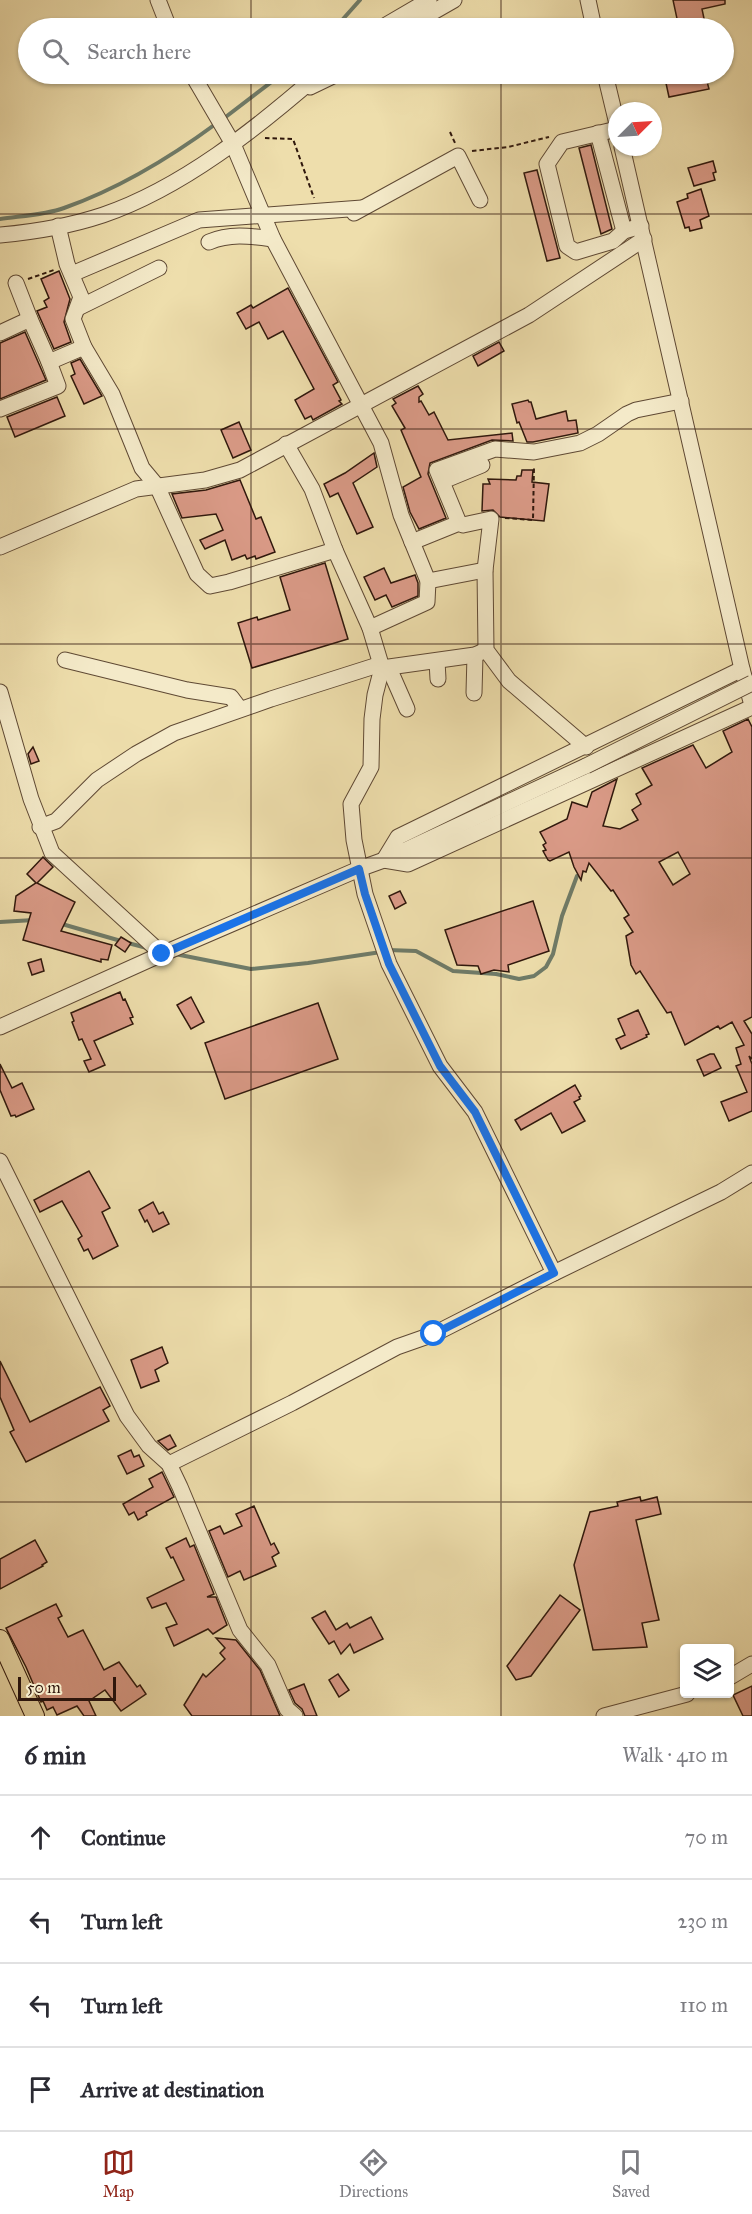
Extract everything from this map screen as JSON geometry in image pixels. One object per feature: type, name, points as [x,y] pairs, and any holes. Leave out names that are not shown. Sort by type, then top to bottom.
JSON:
[{"type":"main road","points":[[0,1639],[35,1716]]},
{"type":"street","points":[[158,0],[165,18]]},
{"type":"street","points":[[398,18],[429,0]]},
{"type":"street","points":[[422,18],[453,0]]},
{"type":"street","points":[[588,0],[592,18]]},
{"type":"street","points":[[199,84],[238,140],[273,239],[381,443],[401,515],[428,581],[427,602],[370,628]]},
{"type":"street","points":[[0,235],[58,226],[103,215],[158,190],[238,140],[307,84]]},
{"type":"street","points":[[299,91],[315,84]]},
{"type":"street","points":[[607,84],[612,102]]},
{"type":"street","points":[[608,131],[562,142],[547,164],[567,246],[576,252],[613,241],[624,231],[643,233]]},
{"type":"street","points":[[598,133],[624,231]]},
{"type":"street","points":[[344,220],[458,156],[480,200]]},
{"type":"street","points":[[384,860],[408,864],[752,706],[624,156]]},
{"type":"street","points":[[69,269],[199,220],[362,208]]},
{"type":"street","points":[[58,226],[69,269],[81,297],[73,319],[84,347],[112,394],[142,468],[158,486],[197,574],[210,586],[335,550]]},
{"type":"street","points":[[0,547],[136,489],[205,480],[240,470],[529,315],[643,233]]},
{"type":"street","points":[[209,242],[224,236],[273,239]]},
{"type":"street","points":[[78,308],[131,289],[159,268]]},
{"type":"street","points":[[0,409],[57,386],[16,283]]},
{"type":"street","points":[[0,333],[30,319]]},
{"type":"street","points":[[49,362],[84,347]]},
{"type":"street","points":[[459,523],[437,470],[495,449],[534,452],[580,442],[598,434],[636,410],[681,401]]},
{"type":"street","points":[[286,444],[312,489],[384,666],[407,709]]},
{"type":"street","points":[[443,481],[482,465]]},
{"type":"street","points":[[412,542],[459,523],[463,525],[491,519],[485,570],[481,653],[474,693]]},
{"type":"street","points":[[428,581],[485,570]]},
{"type":"street","points":[[481,653],[509,681],[586,747]]},
{"type":"street","points":[[40,826],[56,821],[97,780],[136,754],[174,733],[240,709],[384,666],[437,661],[481,653]]},
{"type":"street","points":[[65,660],[187,690],[231,697],[240,709]]},
{"type":"street","points":[[437,661],[438,679]]},
{"type":"street","points":[[384,666],[375,695],[371,767],[351,804],[354,840],[365,894],[389,964],[440,1066],[475,1112],[554,1273]]},
{"type":"street","points":[[384,860],[398,837],[742,669]]},
{"type":"street","points":[[0,1028],[162,954],[384,860],[586,766],[752,683]]},
{"type":"street","points":[[0,692],[40,826],[52,853],[162,954]]},
{"type":"street","points":[[0,1161],[127,1416],[149,1446],[169,1464],[194,1515],[203,1544],[240,1630],[268,1665],[287,1709],[295,1716]]},
{"type":"street","points":[[169,1464],[292,1403],[396,1347],[434,1334],[721,1192],[752,1173]]},
{"type":"street","points":[[734,1674],[752,1664]]},
{"type":"street","points":[[604,1716],[680,1696]]},
{"type":"path","points":[[469,152],[508,147],[552,136]]},
{"type":"path","points":[[238,140],[293,139],[319,212]]},
{"type":"path","points":[[16,283],[69,269]]},
{"type":"path","points":[[491,519],[533,520],[534,452]]},
{"type":"building","points":[[673,0],[725,0],[725,4],[702,9],[704,18],[677,18]]},
{"type":"building","points":[[666,84],[708,84],[709,89],[669,97]]},
{"type":"building","points":[[591,145],[612,229],[601,234],[579,148]]},
{"type":"building","points":[[713,161],[716,172],[713,173],[715,180],[694,186],[688,168]]},
{"type":"building","points":[[537,170],[560,258],[547,261],[524,173]]},
{"type":"building","points":[[701,189],[709,216],[700,220],[702,228],[690,231],[689,227],[685,228],[677,202],[688,198],[687,194]]},
{"type":"building","points":[[59,271],[70,299],[64,322],[71,342],[54,349],[37,311],[47,307],[44,301],[49,298],[41,279]]},
{"type":"building","points":[[288,288],[338,382],[333,385],[342,404],[313,420],[311,416],[305,419],[295,400],[314,389],[283,331],[268,339],[259,322],[246,329],[237,313],[251,305],[253,308]]},
{"type":"building","points":[[25,332],[46,380],[0,399],[0,343]]},
{"type":"building","points":[[499,342],[504,351],[478,366],[473,356]]},
{"type":"building","points":[[80,359],[102,396],[84,404],[71,376],[75,374],[71,363]]},
{"type":"building","points":[[418,386],[423,394],[419,397],[419,402],[421,401],[429,415],[434,412],[448,440],[512,433],[513,441],[492,440],[430,463],[428,474],[446,518],[419,529],[410,512],[403,487],[421,477],[401,430],[405,428],[392,406],[396,403],[393,399]]},
{"type":"building","points":[[57,397],[65,416],[15,437],[7,417]]},
{"type":"building","points":[[528,400],[531,402],[536,419],[566,411],[568,421],[576,420],[578,433],[527,442],[519,422],[517,423],[512,404]]},
{"type":"building","points":[[239,422],[251,450],[233,458],[221,430]]},
{"type":"building","points":[[374,453],[377,467],[353,483],[373,527],[357,534],[338,493],[330,497],[324,484]]},
{"type":"building","points":[[522,470],[533,470],[532,482],[549,484],[544,521],[500,517],[493,510],[482,511],[483,484],[490,484],[488,479],[516,480],[517,476],[521,476]]},
{"type":"building","points":[[240,480],[256,519],[261,517],[275,552],[256,559],[255,556],[247,559],[245,555],[232,560],[225,540],[205,549],[200,540],[223,530],[216,514],[182,518],[172,494],[206,490]]},
{"type":"building","points":[[325,563],[348,639],[252,668],[238,623],[257,617],[258,620],[290,610],[280,577]]},
{"type":"building","points":[[384,568],[391,583],[415,575],[418,583],[418,596],[392,607],[386,595],[375,600],[364,577]]},
{"type":"building","points":[[748,719],[752,727],[752,1017],[744,1021],[752,1034],[752,1059],[749,1056],[752,1064],[752,1111],[729,1121],[721,1102],[747,1092],[736,1066],[741,1064],[736,1048],[744,1045],[732,1022],[720,1029],[718,1026],[685,1045],[671,1012],[667,1013],[640,971],[636,974],[631,965],[626,936],[633,932],[624,918],[629,915],[613,890],[611,891],[589,863],[586,872],[583,871],[581,880],[569,852],[548,860],[543,851],[546,850],[543,845],[546,843],[540,832],[567,819],[572,802],[587,807],[592,792],[617,779],[603,826],[620,829],[638,820],[632,810],[641,804],[636,794],[652,785],[642,768],[693,745],[706,768],[732,752],[723,731]],"holes":[[[678,852],[690,874],[673,885],[659,862]]]},
{"type":"building","points":[[33,747],[39,761],[31,764],[28,754]]},
{"type":"building","points":[[43,857],[53,867],[37,883],[75,902],[61,931],[112,945],[108,960],[101,959],[101,962],[23,940],[31,913],[14,911],[16,896],[36,883],[27,874]]},
{"type":"building","points":[[400,891],[406,903],[395,909],[389,896]]},
{"type":"building","points":[[533,901],[549,951],[508,965],[509,972],[494,970],[481,974],[478,966],[457,965],[445,930]]},
{"type":"building","points":[[121,937],[131,943],[125,952],[115,945]]},
{"type":"building","points":[[41,959],[44,971],[32,975],[28,963]]},
{"type":"building","points":[[120,992],[133,1017],[130,1018],[133,1024],[94,1041],[105,1065],[89,1072],[84,1061],[91,1059],[82,1039],[79,1040],[71,1013]]},
{"type":"building","points":[[191,997],[204,1022],[191,1029],[177,1005]]},
{"type":"building","points":[[318,1003],[338,1059],[225,1099],[205,1043]]},
{"type":"building","points":[[638,1010],[649,1034],[621,1049],[616,1039],[625,1035],[618,1019]]},
{"type":"building","points":[[714,1054],[721,1068],[704,1076],[697,1060]]},
{"type":"building","points":[[0,1064],[12,1088],[22,1083],[34,1109],[16,1117],[11,1116],[0,1090]]},
{"type":"building","points":[[575,1085],[581,1096],[574,1102],[585,1121],[562,1133],[551,1113],[521,1130],[515,1120]]},
{"type":"building","points":[[89,1171],[110,1208],[102,1212],[118,1246],[93,1259],[88,1249],[84,1251],[78,1239],[82,1236],[62,1201],[40,1212],[34,1200]]},
{"type":"building","points":[[153,1202],[159,1214],[163,1212],[169,1224],[153,1232],[139,1210]]},
{"type":"building","points":[[162,1347],[168,1363],[155,1370],[159,1381],[141,1388],[131,1360]]},
{"type":"building","points":[[0,1361],[30,1422],[100,1387],[110,1406],[103,1410],[109,1421],[26,1462],[10,1432],[14,1430],[0,1397]]},
{"type":"building","points":[[170,1435],[176,1446],[168,1450],[158,1441]]},
{"type":"building","points":[[131,1450],[134,1457],[139,1455],[144,1466],[127,1474],[118,1456]]},
{"type":"building","points":[[162,1472],[174,1497],[146,1512],[147,1515],[138,1520],[134,1512],[129,1515],[123,1504],[153,1487],[149,1479]]},
{"type":"building","points":[[640,1497],[641,1501],[657,1497],[661,1514],[636,1520],[659,1620],[642,1623],[647,1647],[593,1650],[574,1565],[590,1512],[618,1506],[617,1502]]},
{"type":"building","points":[[254,1506],[271,1545],[274,1543],[279,1553],[272,1557],[276,1566],[244,1580],[240,1571],[228,1577],[209,1531],[220,1526],[224,1534],[242,1526],[236,1514]]},
{"type":"building","points":[[186,1538],[190,1547],[194,1545],[214,1594],[207,1597],[216,1597],[227,1625],[213,1634],[208,1629],[174,1646],[166,1628],[177,1624],[166,1603],[152,1608],[147,1598],[184,1580],[166,1548]]},
{"type":"building","points":[[35,1540],[47,1562],[0,1589],[0,1559]]},
{"type":"building","points":[[560,1595],[580,1610],[531,1676],[516,1680],[507,1666]]},
{"type":"building","points":[[56,1604],[62,1616],[58,1618],[68,1637],[83,1630],[104,1670],[119,1662],[137,1687],[140,1685],[146,1694],[121,1711],[105,1690],[89,1701],[96,1716],[84,1716],[77,1706],[57,1715],[53,1707],[47,1710],[6,1628]]},
{"type":"building","points":[[325,1611],[336,1630],[347,1623],[350,1628],[371,1617],[383,1639],[354,1653],[350,1644],[341,1654],[334,1641],[329,1644],[312,1618]]},
{"type":"building","points":[[216,1638],[236,1640],[260,1670],[280,1716],[192,1716],[184,1705],[203,1674],[206,1677],[225,1659],[220,1653],[225,1648]]},
{"type":"building","points":[[338,1674],[349,1690],[339,1697],[329,1680]]},
{"type":"building","points":[[304,1684],[317,1716],[305,1716],[289,1690]]},
{"type":"building","points":[[752,1686],[752,1716],[743,1716],[734,1695]]},
{"type":"waterway","points":[[344,18],[360,0]]},
{"type":"waterway","points":[[223,119],[269,84]]},
{"type":"waterway","points":[[0,219],[41,214],[84,200],[124,182],[163,160],[217,123]]},
{"type":"waterway","points":[[388,950],[416,951],[453,971],[496,974],[519,979],[534,976],[546,967],[553,954],[562,916],[577,876]]},
{"type":"waterway","points":[[0,922],[34,920]]},
{"type":"waterway","points":[[62,924],[121,941]]},
{"type":"waterway","points":[[128,943],[147,948]]},
{"type":"waterway","points":[[175,954],[251,969],[381,952]]},
{"type":"route","points":[[162,954],[359,869],[365,894],[389,964],[440,1066],[475,1112],[554,1273],[434,1334]]}]
